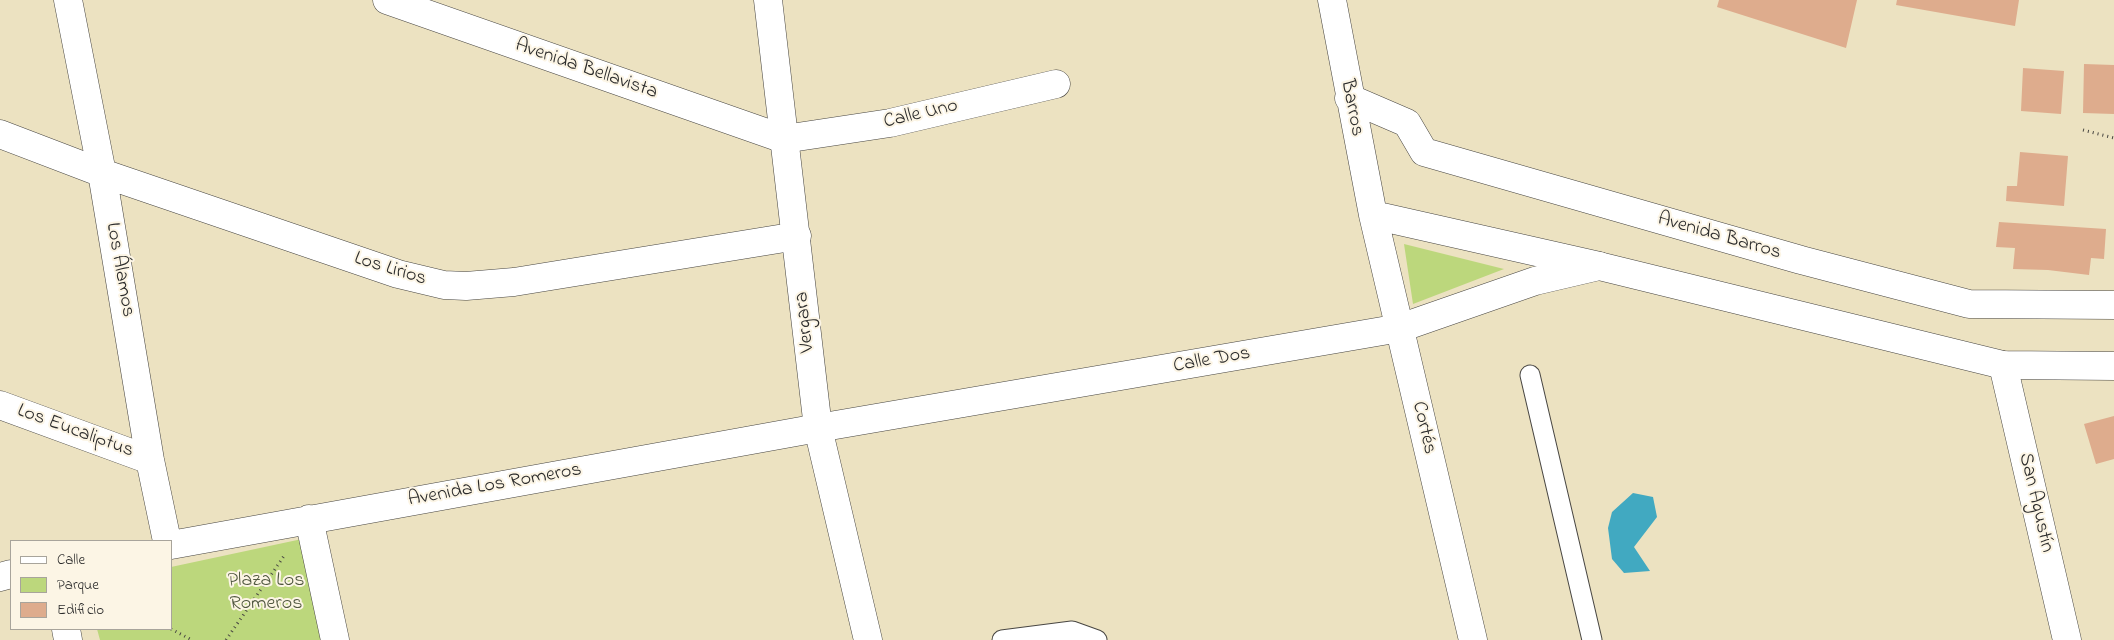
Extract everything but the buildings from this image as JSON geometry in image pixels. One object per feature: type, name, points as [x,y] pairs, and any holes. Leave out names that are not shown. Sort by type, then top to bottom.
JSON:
[{"type":"street","name":"Los Álamos","points":[[68,0],[102,173],[150,460],[168,540]]},
{"type":"street","name":"Avenida Bellavista","points":[[387,0],[784,140]]},
{"type":"street","name":"Vergara","points":[[768,0],[818,428],[868,640]]},
{"type":"street","name":"Barros","points":[[1332,0],[1349,98],[1373,215]]},
{"type":"street","name":"Calle Uno","points":[[784,140],[890,122],[1056,84]]},
{"type":"street","name":"Avenida Barros","points":[[1349,98],[1407,123],[1424,152],[1801,260],[1969,304],[2114,306]]},
{"type":"street","name":"Los Lirios","points":[[0,134],[102,173],[398,274],[444,284],[466,286],[506,284],[797,236]]},
{"type":"street","points":[[1373,215],[1599,266],[2003,365],[2114,366]]},
{"type":"street","name":"Cortés","points":[[1373,215],[1473,640]]},
{"type":"street","name":"Calle Dos","points":[[818,428],[1400,328],[1536,281],[1599,266]]},
{"type":"street","name":"San Agustín","points":[[2003,365],[2067,640]]},
{"type":"street","name":"Los Eucaliptus","points":[[0,404],[150,460]]},
{"type":"street","name":"Avenida Los Romeros","points":[[172,545],[818,428]]},
{"type":"street","points":[[309,519],[335,640]]},
{"type":"lane","points":[[1530,375],[1592,640]]},
{"type":"lane","points":[[1002,640],[1072,631],[1096,640]]},
{"type":"path","points":[[2083,130],[2114,138]]},
{"type":"path","points":[[226,640],[309,519]]},
{"type":"path","points":[[172,630],[192,640]]},
{"type":"green space","points":[[1404,244],[1504,269],[1413,304]]},
{"type":"green space","name":"Plaza Los Romeros","points":[[302,539],[324,640],[100,640],[97,630],[172,630],[172,567]]},
{"type":"water","points":[[1633,493],[1653,497],[1657,517],[1634,547],[1650,571],[1624,573],[1612,559],[1608,528],[1612,512]]}]
